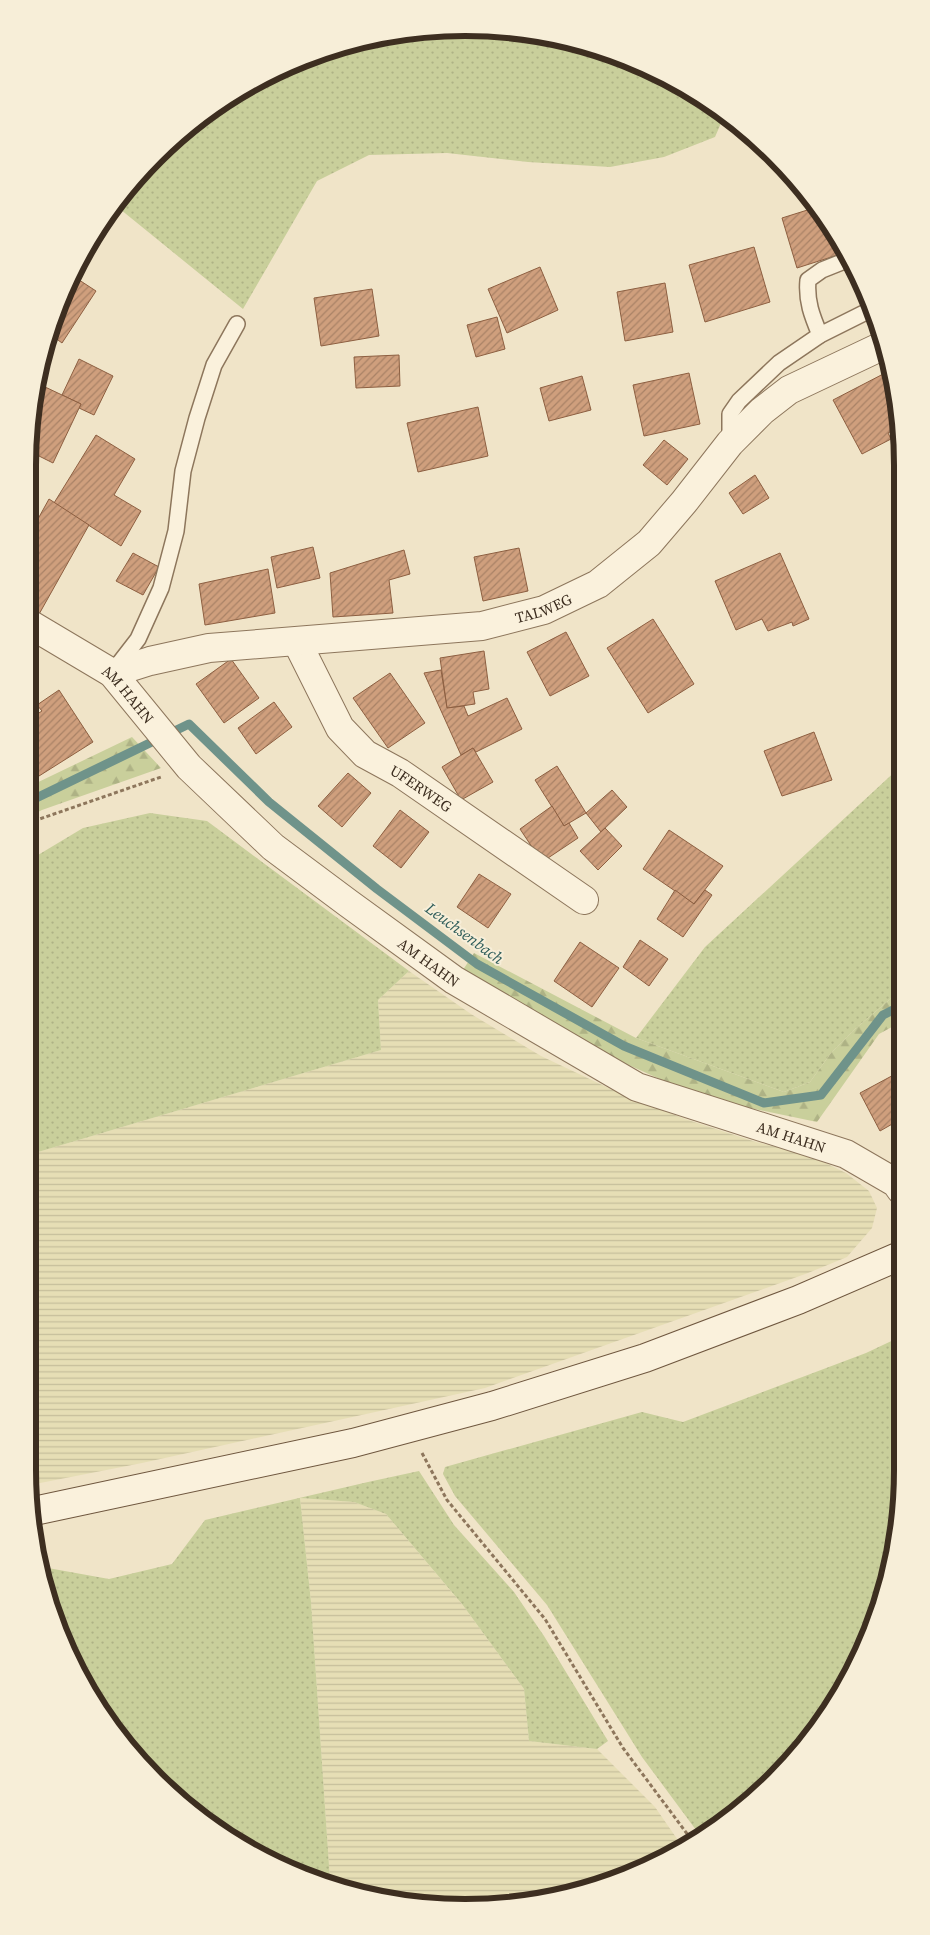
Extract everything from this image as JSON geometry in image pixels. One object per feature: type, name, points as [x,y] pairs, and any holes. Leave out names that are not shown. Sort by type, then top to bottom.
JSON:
[{"type":"street","name":"TALWEG","points":[[112,673],[150,661],[209,648],[482,626],[544,610],[598,584],[649,542],[730,442],[762,411],[789,390],[877,348]]},
{"type":"street","name":"AM HAHN","points":[[36,628],[112,673],[182,759],[274,847],[348,903],[462,984],[637,1087],[846,1154],[894,1182]]},
{"type":"street","name":"UFERWEG","points":[[297,642],[340,728],[365,754],[400,773],[584,900]]},
{"type":"street","points":[[38,1510],[353,1444],[492,1406],[645,1358],[798,1300],[894,1258]]},
{"type":"lane","points":[[820,335],[809,310],[808,280],[822,270],[842,262]]},
{"type":"lane","points":[[730,442],[730,414],[739,401],[779,363],[820,335],[865,312]]},
{"type":"lane","points":[[112,673],[138,639],[161,588],[176,531],[183,471],[196,418],[214,365],[237,324]]},
{"type":"path","points":[[36,820],[182,759]]},
{"type":"path","points":[[409,1428],[447,1500],[545,1619],[623,1748],[688,1835]]},
{"type":"shaded area","points":[[409,971],[471,1014],[541,1056],[615,1091],[685,1119],[756,1142],[807,1154],[846,1173],[869,1191],[877,1208],[872,1228],[847,1257],[808,1273],[485,1388],[142,1463],[36,1484],[36,1153],[381,1050],[378,1000]]},
{"type":"shaded area","points":[[300,1498],[354,1502],[386,1514],[462,1604],[524,1689],[529,1741],[597,1749],[655,1807],[679,1841],[655,1855],[603,1876],[549,1891],[493,1898],[437,1898],[409,1895],[381,1891],[330,1877],[311,1602]]},
{"type":"green space","points":[[465,36],[521,40],[549,44],[576,51],[629,69],[655,80],[722,122],[715,137],[664,157],[610,167],[528,162],[447,153],[369,155],[317,181],[243,309],[121,210],[162,162],[204,125],[275,80],[301,69],[354,51],[381,44],[409,40]]},
{"type":"green space","points":[[132,737],[161,768],[36,813],[36,783]]},
{"type":"green space","points":[[894,773],[894,996],[855,1029],[831,1053],[810,1082],[784,1092],[636,1038],[705,947]]},
{"type":"green space","points":[[150,813],[207,821],[409,971],[378,1000],[381,1050],[36,1153],[36,856],[83,828]]},
{"type":"green space","points":[[474,953],[636,1038],[784,1092],[810,1082],[831,1053],[855,1029],[894,996],[894,1026],[879,1034],[817,1122],[702,1098],[622,1062],[515,1006],[461,973]]},
{"type":"green space","points":[[894,1340],[893,1498],[886,1554],[871,1608],[850,1660],[805,1731],[787,1753],[748,1792],[696,1830],[642,1757],[547,1605],[455,1496],[443,1474],[445,1467],[642,1412],[683,1422],[866,1353]]},
{"type":"green space","points":[[419,1471],[454,1525],[514,1592],[544,1636],[608,1741],[597,1749],[529,1741],[524,1689],[462,1604],[386,1514],[354,1502],[300,1498],[311,1602],[330,1877],[275,1855],[227,1826],[182,1792],[143,1753],[109,1708],[80,1660],[59,1608],[48,1568],[109,1579],[172,1564],[205,1520],[368,1482]]},
{"type":"building","points":[[809,210],[838,255],[797,268],[782,218]]},
{"type":"building","points":[[754,247],[770,302],[705,322],[689,265]]},
{"type":"building","points":[[540,267],[558,310],[507,333],[488,289]]},
{"type":"building","points":[[78,279],[96,291],[62,343],[56,338]]},
{"type":"building","points":[[665,283],[673,332],[625,341],[617,292]]},
{"type":"building","points":[[372,289],[379,336],[321,346],[314,298]]},
{"type":"building","points":[[497,317],[505,349],[476,357],[467,325]]},
{"type":"building","points":[[399,355],[400,386],[356,388],[354,357]]},
{"type":"building","points":[[79,359],[113,376],[94,415],[79,408],[81,404],[62,395]]},
{"type":"building","points":[[689,373],[700,424],[644,436],[633,385]]},
{"type":"building","points":[[884,374],[892,431],[888,433],[891,439],[862,454],[833,400]]},
{"type":"building","points":[[582,376],[591,410],[549,421],[540,388]]},
{"type":"building","points":[[43,386],[81,404],[53,463],[36,455]]},
{"type":"building","points":[[478,407],[488,456],[418,472],[407,423]]},
{"type":"building","points":[[96,435],[135,459],[114,495],[141,511],[121,546],[54,503]]},
{"type":"building","points":[[664,440],[688,459],[667,485],[643,465]]},
{"type":"building","points":[[755,475],[769,498],[743,514],[729,493]]},
{"type":"building","points":[[49,499],[89,525],[38,616],[36,615],[36,523]]},
{"type":"building","points":[[313,547],[320,578],[277,588],[271,557]]},
{"type":"building","points":[[519,548],[528,591],[483,601],[474,557]]},
{"type":"building","points":[[404,550],[410,574],[389,580],[393,613],[333,617],[330,573]]},
{"type":"building","points":[[133,553],[159,567],[143,595],[116,581]]},
{"type":"building","points":[[780,553],[809,619],[793,626],[792,622],[768,631],[762,619],[736,630],[715,581]]},
{"type":"building","points":[[268,569],[275,613],[205,625],[199,584]]},
{"type":"building","points":[[653,619],[694,684],[648,713],[607,648]]},
{"type":"building","points":[[566,632],[589,676],[550,696],[527,652]]},
{"type":"building","points":[[484,651],[489,689],[473,692],[475,704],[447,708],[440,658]]},
{"type":"building","points":[[231,659],[259,698],[224,723],[196,684]]},
{"type":"building","points":[[441,670],[447,708],[464,706],[468,716],[507,698],[522,729],[476,752],[473,748],[461,755],[424,673]]},
{"type":"building","points":[[390,673],[425,723],[388,748],[353,698]]},
{"type":"building","points":[[59,690],[93,742],[39,776],[36,771],[36,715],[42,711],[37,705]]},
{"type":"building","points":[[274,702],[292,727],[256,754],[238,728]]},
{"type":"building","points":[[814,732],[832,780],[782,796],[764,751]]},
{"type":"building","points":[[473,748],[493,782],[461,800],[442,767]]},
{"type":"building","points":[[557,766],[586,813],[564,826],[535,780]]},
{"type":"building","points":[[348,773],[371,793],[342,827],[318,806]]},
{"type":"building","points":[[612,790],[627,807],[601,832],[586,813]]},
{"type":"building","points":[[552,806],[564,826],[569,823],[578,838],[542,862],[520,829]]},
{"type":"building","points":[[400,810],[429,832],[401,868],[373,846]]},
{"type":"building","points":[[605,828],[622,846],[598,870],[580,851]]},
{"type":"building","points":[[669,830],[723,866],[694,904],[643,869]]},
{"type":"building","points":[[479,874],[511,894],[488,928],[457,907]]},
{"type":"building","points":[[675,890],[694,904],[705,890],[712,895],[683,937],[657,919]]},
{"type":"building","points":[[640,940],[668,959],[649,986],[623,967]]},
{"type":"building","points":[[580,942],[619,968],[592,1007],[554,981]]},
{"type":"building","points":[[894,1075],[894,1123],[880,1131],[860,1093]]},
{"type":"waterway","name":"Leuchsenbach","points":[[36,798],[189,724],[269,802],[377,889],[477,964],[624,1046],[764,1103],[821,1095],[883,1015],[894,1010]]}]
